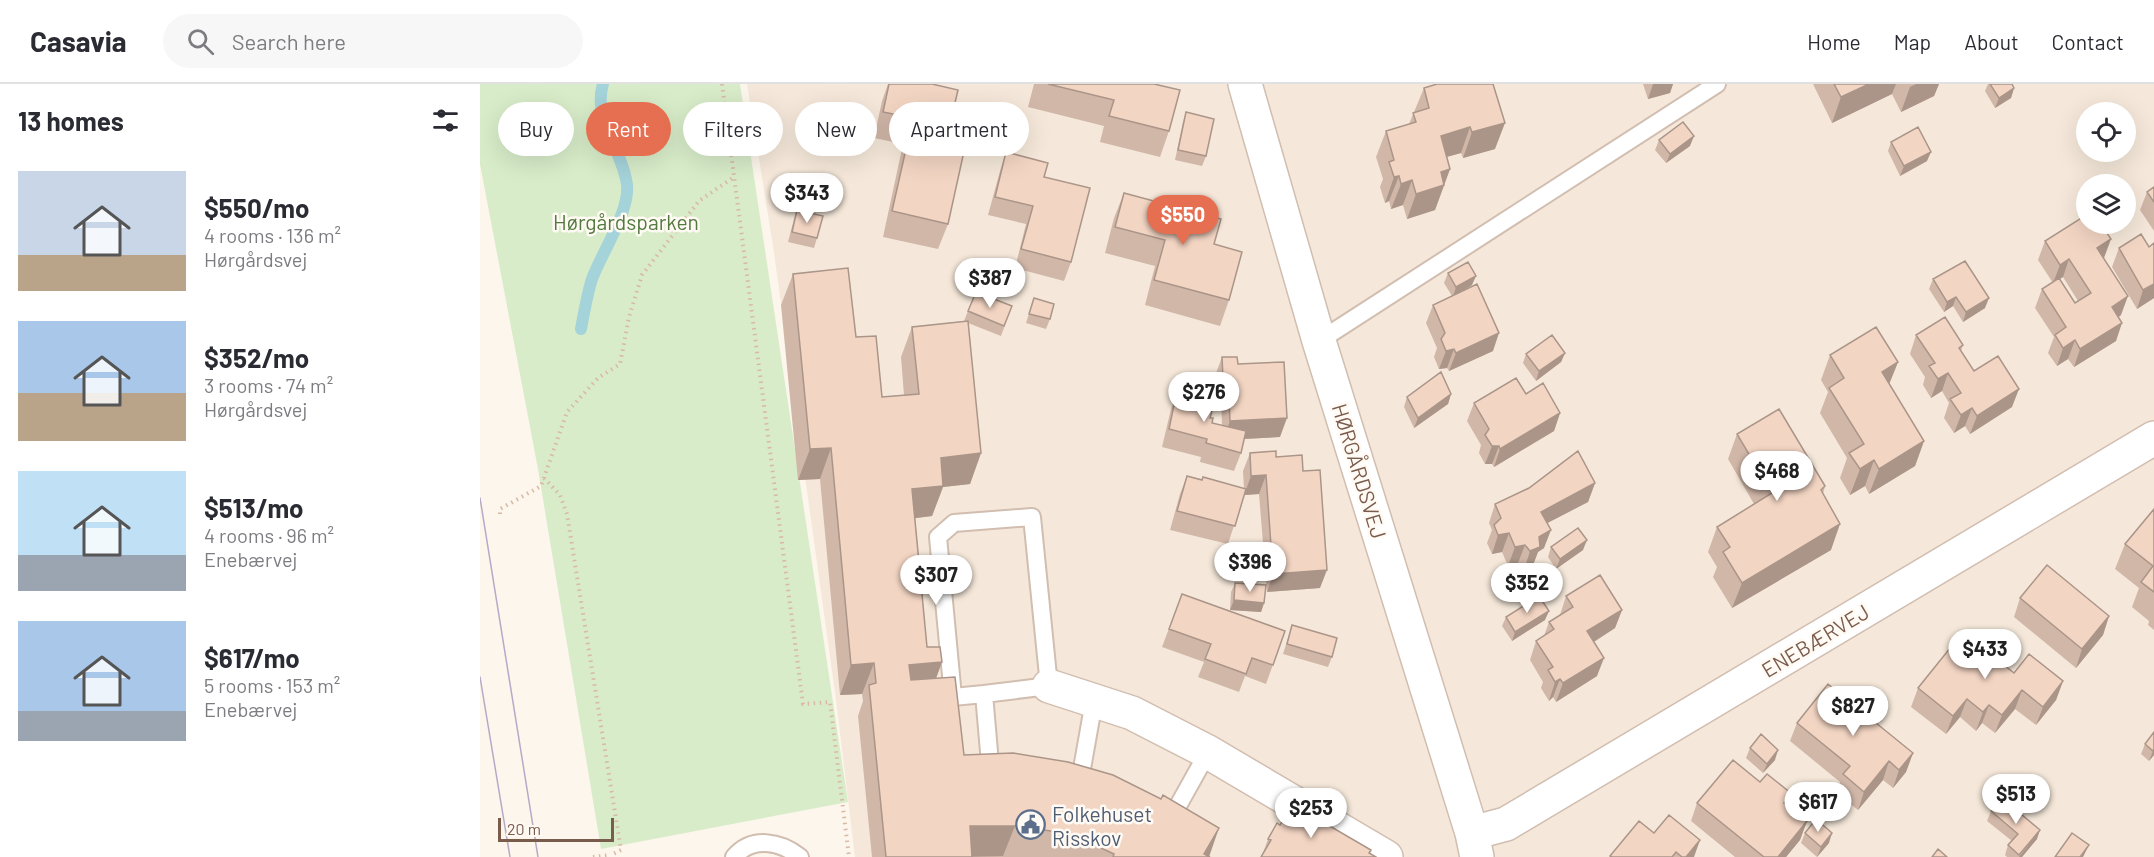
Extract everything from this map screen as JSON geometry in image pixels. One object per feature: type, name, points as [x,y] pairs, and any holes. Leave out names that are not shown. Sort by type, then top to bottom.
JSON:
[{"type":"street","name":"HØRGÅRDSVEJ","points":[[1245,84],[1319,341],[1475,845]]},
{"type":"street","name":"ENEBÆRVEJ","points":[[1475,845],[1506,824],[2150,446]]},
{"type":"street","points":[[1049,686],[1132,713],[1208,752],[1386,857]]},
{"type":"lane","points":[[1319,341],[1717,84]]},
{"type":"lane","points":[[1032,517],[1049,686],[984,694],[953,697],[938,537],[954,523],[1032,517]]},
{"type":"lane","points":[[984,694],[991,775]]},
{"type":"lane","points":[[1080,780],[1094,701]]},
{"type":"lane","points":[[1169,823],[1208,752]]},
{"type":"lane","points":[[734,857],[741,850],[755,843],[774,843],[800,857]]},
{"type":"path","points":[[722,84],[803,704],[830,702],[849,857]]},
{"type":"path","points":[[500,514],[500,509],[541,486],[567,412],[598,378],[620,364],[629,317],[642,275],[699,201],[734,177]]},
{"type":"path","points":[[544,478],[560,495],[567,514],[621,850],[611,856],[593,857]]},
{"type":"shaded area","points":[[747,84],[2154,84],[2154,857],[855,857],[836,700],[759,156],[783,156],[783,102],[750,102]]},
{"type":"green space","name":"Hørgårdsparken","points":[[480,84],[740,84],[743,102],[683,102],[683,156],[751,156],[848,802],[601,849],[538,469],[480,164]]},
{"type":"building","points":[[889,84],[932,84],[958,90],[955,102],[889,102],[889,113],[883,112]]},
{"type":"building","points":[[1048,84],[1154,84],[1180,90],[1169,131],[1109,116],[1114,100]]},
{"type":"building","points":[[1437,84],[1493,84],[1505,123],[1472,132],[1470,127],[1441,136],[1450,169],[1441,172],[1444,185],[1416,194],[1412,180],[1401,184],[1399,176],[1394,177],[1389,162],[1394,160],[1386,131],[1416,122],[1413,113],[1429,108],[1424,88]]},
{"type":"building","points":[[1834,84],[1869,84],[1841,97]]},
{"type":"building","points":[[1990,84],[2012,84],[2014,88],[1999,98]]},
{"type":"building","points":[[1186,112],[1214,119],[1206,156],[1178,150]]},
{"type":"building","points":[[1683,122],[1694,136],[1670,154],[1659,140]]},
{"type":"building","points":[[1918,127],[1931,152],[1904,166],[1891,142]]},
{"type":"building","points":[[904,156],[963,156],[948,224],[892,211]]},
{"type":"building","points":[[1005,156],[1021,156],[1048,163],[1044,177],[1090,188],[1071,262],[1021,249],[1033,206],[995,197]]},
{"type":"building","points":[[2154,187],[2154,202],[2147,192]]},
{"type":"building","points":[[1124,193],[1221,219],[1214,244],[1242,252],[1229,300],[1154,280],[1165,240],[1115,227]]},
{"type":"building","points":[[797,210],[823,216],[817,238],[792,232]]},
{"type":"building","points":[[2076,221],[2076,234],[2108,234],[2111,239],[2097,248],[2128,296],[2112,307],[2122,323],[2080,349],[2075,340],[2063,348],[2055,335],[2066,327],[2042,289],[2059,278],[2075,303],[2091,293],[2069,259],[2060,265],[2045,241]]},
{"type":"building","points":[[2141,234],[2149,247],[2154,243],[2154,284],[2143,290],[2119,248]]},
{"type":"building","points":[[1965,261],[1989,298],[1966,312],[1956,297],[1947,302],[1933,279]]},
{"type":"building","points":[[1468,262],[1476,276],[1456,287],[1448,273]]},
{"type":"building","points":[[848,268],[856,337],[876,336],[882,397],[919,394],[912,327],[968,321],[981,453],[941,458],[943,486],[912,489],[927,647],[940,647],[942,662],[909,665],[911,680],[955,677],[964,755],[1013,753],[1068,762],[1113,775],[1161,799],[1163,795],[1219,828],[1204,854],[1210,857],[1113,857],[1114,854],[1086,841],[1051,831],[1015,826],[970,826],[972,857],[886,857],[869,685],[876,683],[874,663],[851,665],[831,448],[810,449],[793,274]]},
{"type":"building","points":[[1477,284],[1499,333],[1456,353],[1454,349],[1446,351],[1441,339],[1445,333],[1433,305]]},
{"type":"building","points":[[976,292],[1012,306],[1004,326],[968,311]]},
{"type":"building","points":[[1034,298],[1054,304],[1050,319],[1029,314]]},
{"type":"building","points":[[1945,317],[1963,345],[1959,348],[1974,371],[1998,356],[2019,389],[1977,416],[1972,408],[1961,415],[1950,399],[1961,393],[1948,373],[1938,379],[1929,366],[1935,363],[1916,335]]},
{"type":"building","points":[[1876,327],[1898,362],[1882,372],[1924,441],[1879,469],[1874,460],[1860,469],[1849,453],[1864,444],[1829,388],[1844,378],[1830,355]]},
{"type":"building","points":[[1552,335],[1565,353],[1539,371],[1526,354]]},
{"type":"building","points":[[1222,357],[1237,357],[1238,364],[1284,362],[1287,418],[1230,421],[1228,377],[1223,378]]},
{"type":"building","points":[[1441,372],[1451,394],[1418,418],[1407,397]]},
{"type":"building","points":[[1516,378],[1526,394],[1543,383],[1560,413],[1500,449],[1499,446],[1492,446],[1485,435],[1489,429],[1474,403]]},
{"type":"building","points":[[1177,391],[1215,400],[1210,418],[1213,418],[1212,423],[1246,431],[1241,453],[1206,443],[1207,439],[1169,429]]},
{"type":"building","points":[[1779,409],[1825,486],[1821,490],[1840,524],[1742,583],[1723,552],[1730,547],[1717,527],[1772,493],[1737,434]]},
{"type":"building","points":[[1276,451],[1276,457],[1302,455],[1303,471],[1320,470],[1327,570],[1273,574],[1266,475],[1251,476],[1250,453]]},
{"type":"building","points":[[1578,451],[1595,483],[1541,512],[1551,530],[1539,537],[1540,547],[1530,551],[1525,545],[1515,547],[1509,533],[1498,535],[1494,525],[1501,518],[1495,504],[1529,488]]},
{"type":"building","points":[[1187,476],[1202,480],[1203,477],[1246,489],[1235,526],[1177,511]]},
{"type":"building","points":[[2154,509],[2154,592],[2141,582],[2153,566],[2125,544]]},
{"type":"building","points":[[1578,528],[1587,540],[1560,559],[1551,547]]},
{"type":"building","points":[[2047,565],[2109,616],[2082,649],[2020,598]]},
{"type":"building","points":[[1600,575],[1622,610],[1587,631],[1604,658],[1563,683],[1560,679],[1555,682],[1548,670],[1553,667],[1536,641],[1554,629],[1549,622],[1573,607],[1566,596]]},
{"type":"building","points":[[1235,583],[1266,585],[1264,603],[1234,600]]},
{"type":"building","points":[[1182,594],[1285,631],[1273,665],[1252,658],[1246,674],[1205,659],[1211,644],[1169,629]]},
{"type":"building","points":[[1539,596],[1549,611],[1515,632],[1506,617]]},
{"type":"building","points":[[1292,625],[1337,638],[1332,657],[1287,644]]},
{"type":"building","points":[[1963,632],[2014,673],[2029,654],[2063,681],[2043,707],[2022,690],[2002,715],[1989,705],[1983,712],[1967,699],[1953,716],[1918,688]]},
{"type":"building","points":[[1828,684],[1913,753],[1899,770],[1889,761],[1864,792],[1843,774],[1850,766],[1797,723]]},
{"type":"building","points":[[2154,732],[2154,749],[2153,751],[2145,744]]},
{"type":"building","points":[[1761,734],[1778,750],[1767,764],[1750,748]]},
{"type":"building","points":[[1733,760],[1760,782],[1767,774],[1792,794],[1784,803],[1807,821],[1778,857],[1764,857],[1697,803]]},
{"type":"building","points":[[2002,798],[2040,830],[2019,855],[2008,845],[2018,834],[1991,811]]},
{"type":"building","points":[[1292,804],[1371,850],[1369,853],[1376,857],[1261,857],[1271,840],[1268,839],[1277,823],[1280,825]]},
{"type":"building","points":[[1669,815],[1700,840],[1686,857],[1676,852],[1672,857],[1610,856],[1639,821],[1654,833]]},
{"type":"building","points":[[1816,819],[1832,833],[1821,847],[1805,833]]},
{"type":"building","points":[[2072,833],[2089,845],[2080,857],[2055,857]]},
{"type":"building","points":[[1938,849],[1947,857],[1932,857]]},
{"type":"waterway","points":[[581,329],[592,279],[620,220],[627,195],[624,172],[602,110],[603,84]]},
{"type":"tram line","points":[[480,498],[538,857]]},
{"type":"tram line","points":[[480,677],[510,857]]},
{"type":"place","name":"Folkehuset Risskov","points":[[1031,825]]}]
